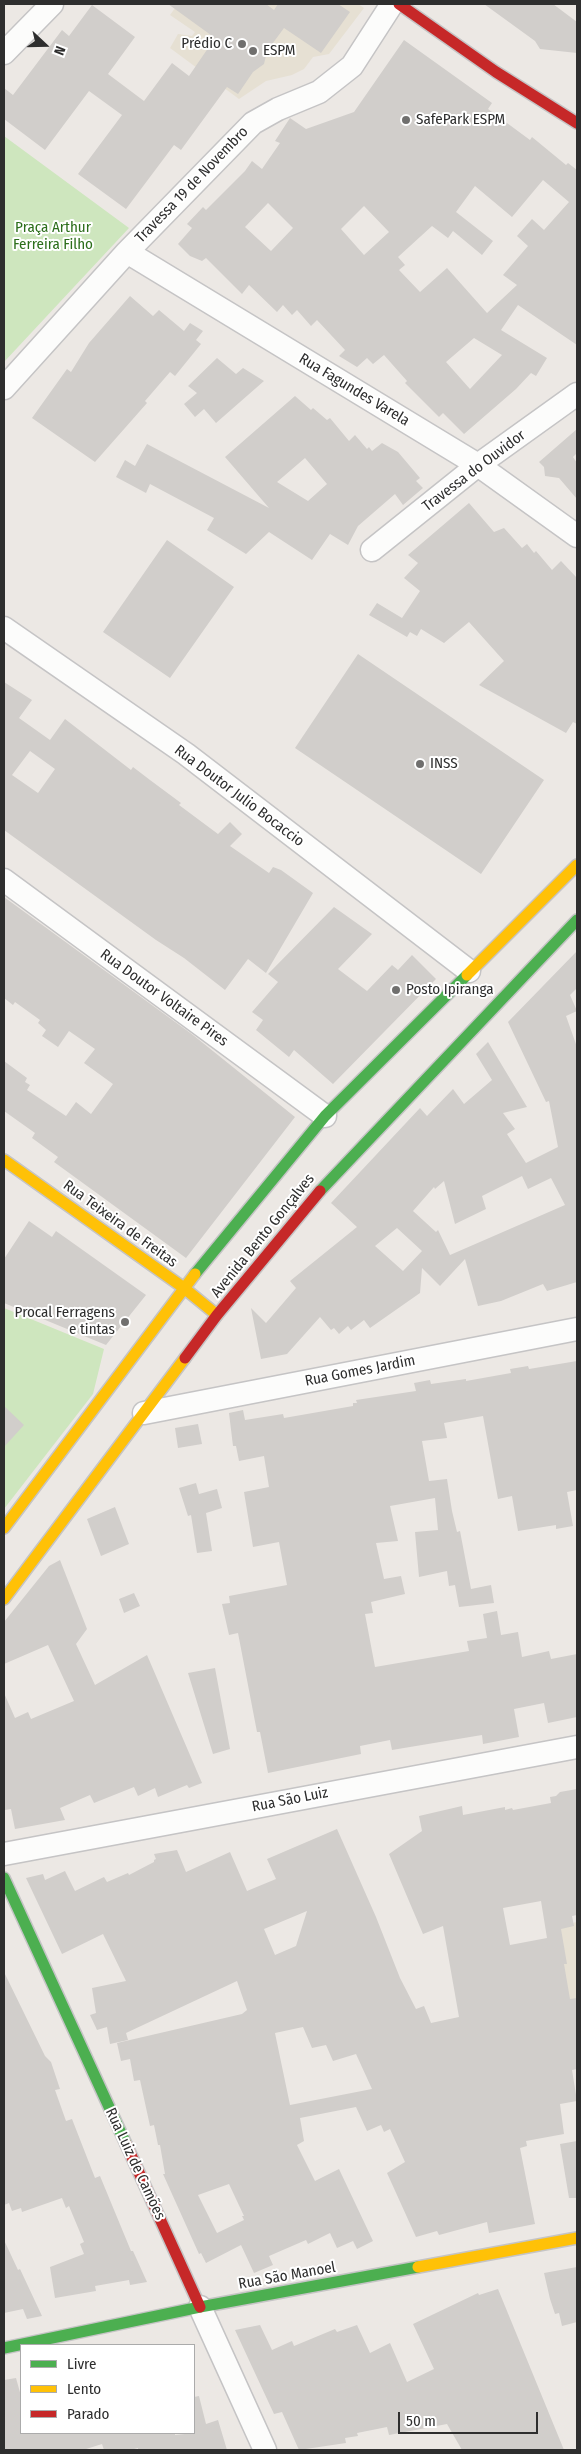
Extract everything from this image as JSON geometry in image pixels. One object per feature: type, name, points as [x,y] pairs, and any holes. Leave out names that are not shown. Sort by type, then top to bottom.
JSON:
[{"type":"main road","points":[[399,4],[496,72],[577,123]]},
{"type":"main road","name":"Avenida Bento Gonçalves","points":[[4,1528],[184,1288],[325,1116],[577,865]]},
{"type":"main road","name":"Avenida Bento Gonçalves","points":[[4,1599],[217,1315],[334,1174],[577,920]]},
{"type":"main road","name":"Rua Teixeira de Freitas","points":[[4,1160],[184,1288],[217,1315]]},
{"type":"main road","name":"Rua Luiz de Camões","points":[[4,1878],[200,2307]]},
{"type":"main road","name":"Rua São Manoel","points":[[23,2344],[200,2307],[577,2238]]},
{"type":"main road","name":"Rua São Manoel","points":[[4,2348],[20,2345]]},
{"type":"street","points":[[4,53],[52,4]]},
{"type":"street","name":"Travessa 19 de Novembro","points":[[4,388],[127,252],[253,122],[278,109],[320,92],[352,66],[392,4]]},
{"type":"street","name":"Rua Fagundes Varela","points":[[127,252],[478,465],[577,536]]},
{"type":"street","name":"Travessa do Ouvidor","points":[[372,550],[478,465],[577,394]]},
{"type":"street","name":"Rua Doutor Julio Bocaccio","points":[[4,628],[186,754],[469,971]]},
{"type":"street","name":"Rua Doutor Voltaire Pires","points":[[4,880],[325,1116]]},
{"type":"street","name":"Rua Gomes Jardim","points":[[144,1413],[577,1329]]},
{"type":"street","name":"Rua São Luiz","points":[[4,1854],[577,1747]]},
{"type":"street","name":"Rua Luiz de Camões","points":[[200,2307],[265,2450]]},
{"type":"shaded area","name":"ESPM","points":[[178,4],[358,4],[364,8],[329,54],[313,57],[304,69],[292,75],[266,81],[239,99],[170,48],[178,34],[192,36],[195,32],[170,15]]},
{"type":"shaded area","points":[[577,1922],[577,2060],[552,1927]]},
{"type":"green space","name":"Praça Arthur Ferreira Filho","points":[[4,136],[129,228],[4,362]]},
{"type":"green space","points":[[4,1308],[104,1349],[93,1394],[4,1509]]},
{"type":"building","points":[[168,4],[266,4],[274,10],[278,4],[338,4],[350,12],[321,53],[284,28],[267,51],[264,64],[253,72],[238,94],[227,87],[181,150],[174,145],[126,209],[78,174],[122,115],[89,91],[45,150],[4,119],[4,88],[13,95],[62,30],[69,36],[92,5],[135,37],[108,74],[144,101],[172,63],[189,76],[215,38]]},
{"type":"building","points":[[484,4],[553,4],[577,22],[577,53],[540,49],[535,41]]},
{"type":"building","points":[[404,40],[492,103],[488,109],[530,140],[532,137],[566,165],[568,163],[577,170],[577,345],[518,305],[501,330],[547,358],[536,376],[531,373],[516,389],[464,434],[443,413],[439,417],[405,383],[407,381],[384,355],[373,364],[367,358],[357,367],[339,356],[345,350],[317,320],[311,326],[297,310],[292,315],[283,305],[277,312],[249,285],[242,294],[206,258],[202,261],[190,256],[178,244],[192,228],[187,224],[203,207],[206,210],[245,171],[252,161],[262,169],[280,143],[275,141],[290,118],[306,129],[354,112]],"holes":[[[543,180],[569,202],[544,230],[532,219],[517,236],[528,246],[503,275],[517,285],[487,313],[447,268],[420,292],[399,270],[405,265],[398,257],[432,226],[448,238],[453,231],[482,255],[493,241],[456,212],[475,186],[512,217]],[[268,203],[293,228],[271,251],[245,227]],[[364,206],[389,232],[364,255],[341,229]],[[474,338],[502,355],[470,389],[446,362]]]},
{"type":"building","points":[[130,296],[153,316],[159,310],[184,331],[190,323],[203,331],[196,340],[201,344],[175,376],[170,372],[145,401],[147,403],[95,462],[32,418],[67,369],[71,372],[89,343]]},
{"type":"building","points":[[217,358],[236,374],[243,368],[264,381],[216,423],[204,409],[195,417],[184,404],[197,393],[188,386]]},
{"type":"building","points":[[295,396],[311,410],[313,408],[327,420],[330,418],[349,441],[355,435],[367,449],[369,447],[372,451],[382,443],[398,452],[420,478],[416,481],[423,488],[403,505],[395,494],[358,526],[348,545],[330,534],[312,560],[269,532],[246,554],[207,530],[214,518],[150,484],[146,493],[116,477],[125,460],[135,466],[147,444],[269,508],[225,457]],"holes":[[[305,458],[327,484],[308,501],[277,482]]]},
{"type":"building","points":[[577,429],[577,453],[573,457],[577,463],[577,499],[559,478],[545,476],[544,467],[539,462]]},
{"type":"building","points":[[469,503],[494,532],[504,528],[522,548],[527,544],[534,553],[536,551],[552,570],[561,561],[577,578],[577,724],[573,722],[566,733],[479,685],[504,661],[469,622],[444,643],[421,629],[417,636],[410,632],[407,637],[369,615],[377,603],[402,618],[420,591],[404,578],[418,563],[408,555]]},
{"type":"building","points":[[167,540],[234,587],[170,678],[103,632]]},
{"type":"building","name":"INSS","points":[[358,654],[544,780],[481,874],[295,748]]},
{"type":"building","points":[[4,682],[32,700],[19,718],[50,740],[65,719],[131,770],[133,767],[181,803],[179,805],[218,834],[230,822],[242,834],[230,846],[269,873],[273,867],[281,870],[313,893],[266,973],[248,959],[225,990],[184,958],[156,940],[4,830]],"holes":[[[30,751],[55,769],[38,793],[12,775]]]},
{"type":"building","points":[[4,897],[193,1035],[295,1117],[186,1258],[54,1162],[58,1157],[32,1138],[35,1133],[4,1111],[4,1061],[27,1078],[25,1082],[30,1085],[27,1090],[66,1116],[76,1102],[91,1114],[113,1084],[84,1063],[95,1049],[69,1031],[58,1047],[42,1036],[46,1030],[38,1023],[40,1020],[15,1002],[13,1005],[4,998]]},
{"type":"building","points":[[334,907],[372,934],[338,969],[367,991],[392,965],[398,970],[412,955],[436,979],[333,1084],[294,1050],[289,1057],[256,1030],[263,1020],[252,1012],[278,982],[268,974]]},
{"type":"building","points":[[577,951],[577,988],[570,995],[577,1011],[566,1016],[577,1047],[577,1282],[547,1291],[543,1284],[501,1301],[478,1306],[465,1259],[440,1286],[422,1268],[420,1293],[370,1328],[364,1320],[351,1330],[348,1326],[339,1334],[334,1328],[331,1330],[320,1317],[287,1354],[261,1359],[251,1308],[266,1323],[296,1288],[290,1281],[357,1227],[331,1203],[420,1108],[427,1116],[453,1089],[464,1104],[492,1080],[476,1054],[488,1042],[527,1107],[503,1113],[515,1129],[507,1134],[526,1163],[558,1147],[549,1101],[546,1102],[508,1022]],"holes":[[[522,1176],[528,1189],[551,1178],[565,1205],[450,1255],[438,1230],[436,1232],[413,1211],[434,1187],[435,1189],[444,1181],[455,1224],[486,1209],[482,1196]],[[397,1228],[422,1251],[403,1271],[375,1246]]]},
{"type":"building","points":[[29,1221],[52,1237],[56,1231],[146,1295],[106,1345],[4,1303],[4,1259]]},
{"type":"building","points":[[577,1361],[577,1490],[567,1492],[573,1526],[556,1529],[556,1525],[518,1531],[512,1496],[498,1499],[483,1416],[444,1423],[447,1438],[422,1441],[429,1481],[447,1479],[452,1511],[457,1532],[460,1531],[471,1589],[491,1585],[494,1603],[459,1607],[455,1585],[449,1586],[447,1571],[419,1577],[415,1532],[438,1530],[435,1498],[390,1506],[398,1541],[376,1543],[384,1579],[401,1576],[405,1594],[371,1602],[373,1613],[365,1614],[375,1667],[469,1651],[467,1641],[487,1638],[483,1614],[497,1611],[501,1635],[518,1632],[522,1657],[549,1651],[551,1659],[577,1654],[577,1717],[548,1723],[544,1703],[514,1709],[519,1737],[483,1744],[482,1735],[392,1750],[390,1740],[360,1746],[361,1754],[268,1773],[260,1732],[257,1732],[238,1633],[229,1635],[222,1604],[230,1603],[229,1596],[287,1585],[279,1542],[253,1547],[244,1492],[269,1487],[264,1456],[239,1461],[236,1446],[233,1446],[229,1413],[243,1410],[245,1420],[283,1414],[284,1418],[353,1406],[353,1403],[357,1403],[356,1400],[416,1391],[414,1383],[430,1380],[431,1384],[466,1379],[466,1381],[511,1373],[510,1369],[528,1366],[529,1369]]},
{"type":"building","points":[[4,1406],[24,1425],[4,1447]]},
{"type":"building","points":[[198,1424],[202,1444],[178,1448],[175,1428]]},
{"type":"building","points":[[196,1483],[199,1494],[217,1489],[222,1508],[206,1513],[212,1551],[197,1553],[191,1515],[188,1516],[179,1488]]},
{"type":"building","points":[[115,1507],[129,1544],[101,1556],[87,1519]]},
{"type":"building","points":[[60,1560],[87,1629],[76,1644],[95,1685],[147,1655],[202,1783],[189,1788],[187,1785],[158,1797],[155,1788],[138,1796],[134,1787],[94,1803],[90,1795],[60,1808],[65,1820],[15,1829],[11,1809],[5,1810],[4,1803],[4,1693],[15,1718],[28,1712],[31,1719],[74,1701],[48,1645],[4,1664],[4,1622],[49,1566]]},
{"type":"building","points":[[134,1593],[140,1606],[124,1613],[119,1599]]},
{"type":"building","points":[[215,1668],[230,1749],[213,1754],[188,1673]]},
{"type":"building","points":[[577,1789],[577,1915],[572,1916],[574,1926],[561,1929],[570,1999],[577,1998],[577,2069],[572,2070],[577,2101],[560,2104],[564,2134],[526,2141],[527,2146],[520,2148],[535,2224],[489,2233],[487,2222],[439,2235],[437,2231],[416,2237],[387,2173],[405,2162],[390,2129],[384,2132],[381,2125],[367,2131],[356,2107],[300,2118],[304,2141],[297,2145],[315,2181],[339,2169],[373,2241],[357,2249],[353,2241],[337,2248],[330,2233],[308,2244],[306,2240],[269,2256],[273,2265],[254,2273],[241,2245],[206,2263],[201,2253],[199,2254],[163,2174],[165,2174],[160,2145],[158,2145],[154,2125],[150,2126],[140,2080],[134,2081],[130,2059],[121,2061],[117,2043],[242,2014],[247,2010],[237,1981],[126,2033],[128,2040],[110,2044],[107,2027],[97,2030],[90,2015],[96,2013],[92,1988],[126,1981],[103,1934],[62,1954],[26,1878],[43,1874],[45,1880],[65,1871],[75,1891],[104,1877],[107,1882],[128,1873],[129,1875],[154,1862],[156,1859],[154,1854],[177,1850],[186,1872],[230,1852],[247,1891],[276,1879],[267,1859],[337,1829],[376,1917],[400,1978],[416,2009],[424,2006],[431,2023],[459,2017],[443,1926],[423,1934],[389,1854],[422,1831],[419,1816],[462,1806],[463,1815],[505,1807],[505,1810],[512,1808],[513,1810],[551,1803],[550,1797],[556,1796],[560,1792]],"holes":[[[541,1901],[547,1938],[510,1945],[503,1908]],[[307,1911],[296,1946],[275,1955],[264,1929]],[[303,2027],[312,2048],[326,2045],[333,2061],[356,2054],[372,2089],[290,2105],[275,2033]],[[229,2184],[244,2216],[242,2216],[244,2220],[217,2233],[198,2195]]]},
{"type":"building","points":[[4,1972],[45,2056],[51,2062],[60,2089],[55,2090],[66,2121],[72,2119],[95,2178],[100,2176],[131,2251],[133,2251],[147,2282],[130,2285],[129,2280],[95,2286],[96,2291],[55,2298],[50,2267],[84,2254],[80,2244],[84,2242],[69,2206],[66,2208],[62,2198],[22,2212],[21,2208],[12,2211],[9,2203],[4,2205]]},
{"type":"building","points":[[577,2141],[577,2198],[569,2198],[560,2144]]},
{"type":"building","points":[[4,2240],[42,2316],[27,2319],[23,2309],[4,2313]]},
{"type":"building","points":[[577,2267],[577,2322],[562,2326],[559,2313],[555,2314],[544,2273]]},
{"type":"building","points":[[498,2289],[564,2450],[462,2450],[447,2424],[389,2435],[387,2427],[357,2433],[358,2436],[345,2438],[346,2443],[299,2450],[282,2412],[274,2414],[235,2330],[260,2325],[272,2350],[292,2341],[294,2346],[335,2329],[337,2332],[357,2325],[370,2353],[390,2343],[407,2382],[434,2369],[413,2324],[478,2293],[479,2295]]},
{"type":"building","points":[[16,2378],[20,2392],[20,2434],[195,2434],[195,2397],[199,2396],[206,2424],[218,2420],[227,2450],[138,2450],[138,2448],[130,2450],[104,2450],[102,2444],[83,2450],[4,2450],[4,2380]]},
{"type":"traffic: fast","points":[[320,1191],[577,920]]},
{"type":"traffic: fast","points":[[195,1274],[325,1116],[467,975]]},
{"type":"traffic: fast","points":[[4,1878],[126,2144]]},
{"type":"traffic: fast","points":[[23,2344],[200,2307],[418,2267]]},
{"type":"traffic: fast","points":[[4,2348],[20,2345]]},
{"type":"traffic: slow","points":[[467,975],[577,865]]},
{"type":"traffic: slow","points":[[4,1160],[184,1288],[217,1315]]},
{"type":"traffic: slow","points":[[4,1528],[195,1274]]},
{"type":"traffic: slow","points":[[4,1599],[185,1358]]},
{"type":"traffic: slow","points":[[418,2267],[577,2238]]},
{"type":"traffic: jam","points":[[399,4],[496,72],[577,123]]},
{"type":"traffic: jam","points":[[185,1358],[217,1315],[320,1191]]},
{"type":"traffic: jam","points":[[126,2144],[200,2307]]},
{"type":"place","name":"Prédio C","points":[[242,44]]},
{"type":"place","name":"ESPM","points":[[253,51]]},
{"type":"place","name":"SafePark ESPM","points":[[406,120]]},
{"type":"place","name":"INSS","points":[[420,764]]},
{"type":"place","name":"Posto Ipiranga","points":[[396,990]]},
{"type":"place","name":"Procal Ferragens e tintas","points":[[125,1322]]}]
